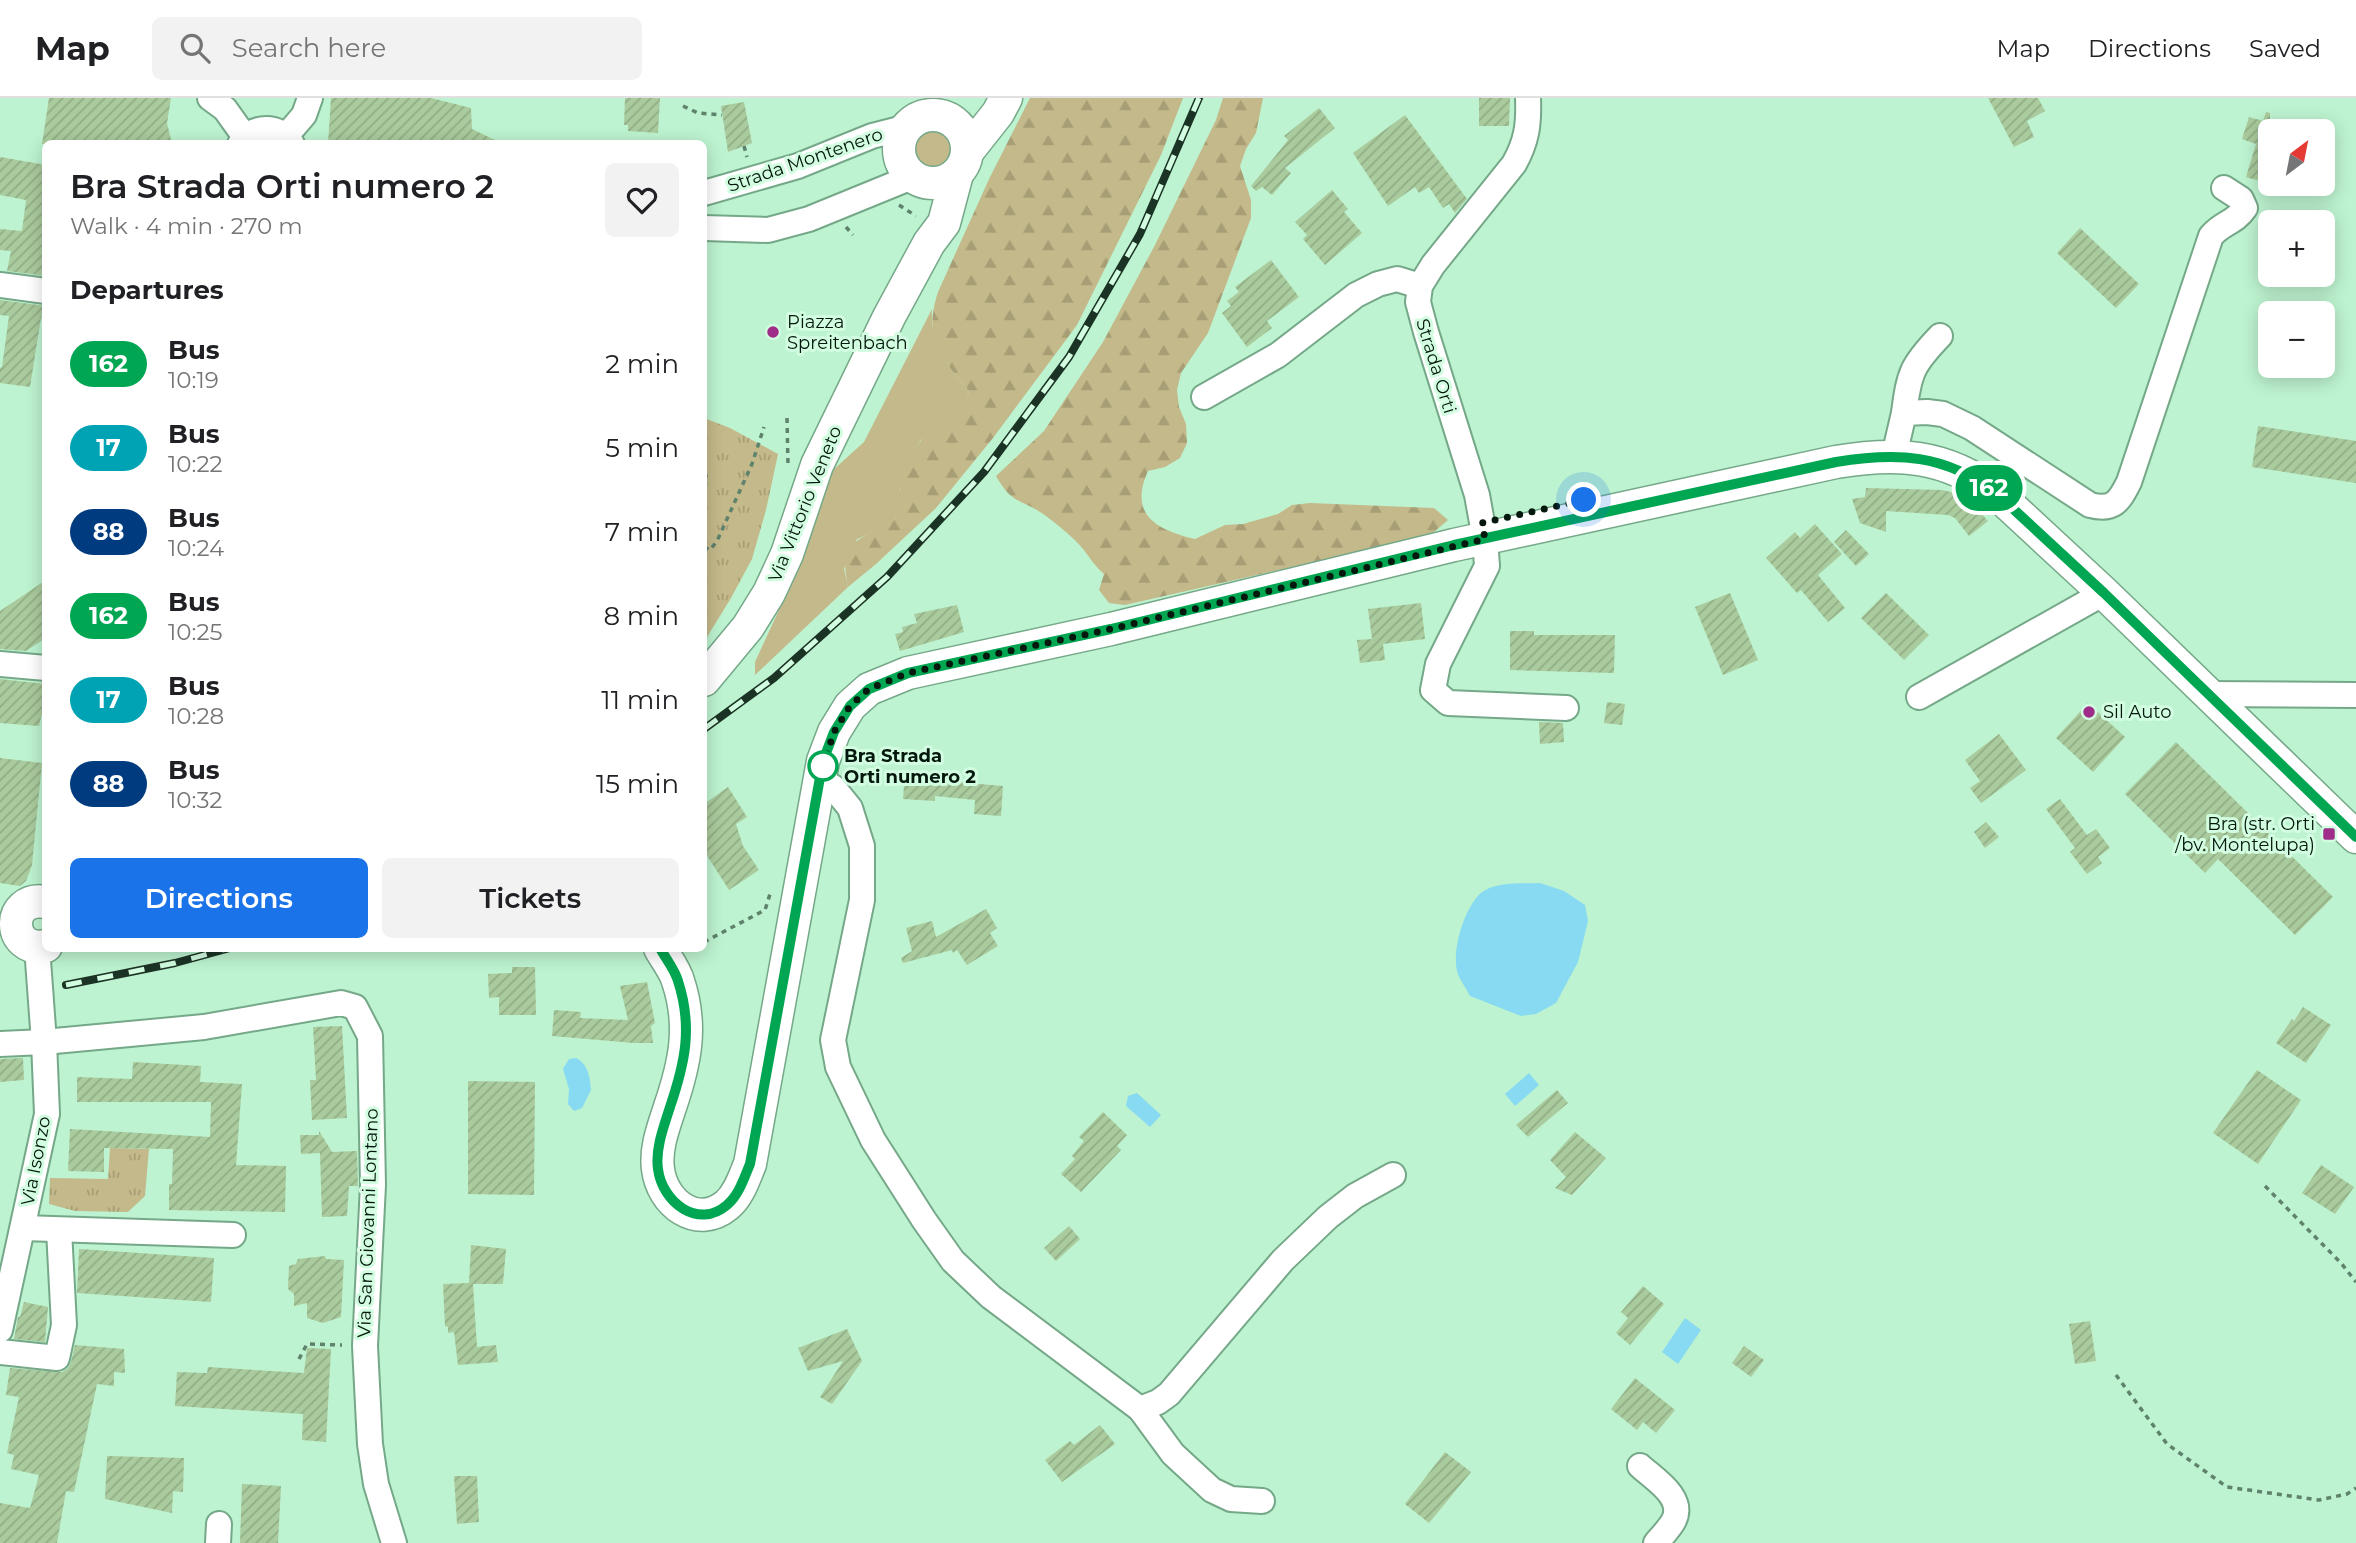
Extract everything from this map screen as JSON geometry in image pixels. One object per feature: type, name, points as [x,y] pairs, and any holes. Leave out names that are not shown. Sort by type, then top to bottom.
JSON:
[{"type":"main road","points":[[917,179],[940,183],[962,163],[1006,98]]},
{"type":"main road","points":[[931,235],[932,206],[917,179],[905,169],[900,158],[901,137],[906,127],[925,116],[957,108],[956,123],[962,131],[962,163]]},
{"type":"main road","name":"Via Vittorio Veneto","points":[[707,676],[748,627],[769,593],[787,554],[817,465],[931,235],[944,223],[962,163]]},
{"type":"main road","points":[[662,952],[678,979],[687,1022],[683,1071],[660,1136],[658,1170],[666,1192],[679,1208],[695,1215],[711,1214],[725,1207],[736,1196],[750,1164],[823,761],[834,732],[850,706],[869,689],[908,673],[1111,629],[1485,539],[1836,462],[1894,456],[1933,461],[1966,473],[1996,493],[2104,593],[2356,837]]},
{"type":"main road","points":[[27,943],[16,931],[17,916],[31,903]]},
{"type":"street","points":[[210,98],[225,109],[242,140],[261,128],[270,128],[289,140],[304,115],[310,98]]},
{"type":"street","points":[[1204,397],[1278,355],[1356,295],[1378,284],[1397,279],[1420,286],[1433,265],[1514,164],[1528,135],[1528,98]]},
{"type":"street","name":"Strada Montenero","points":[[707,192],[798,166],[872,136],[906,127]]},
{"type":"street","points":[[707,228],[768,230],[809,219],[877,191],[917,179]]},
{"type":"street","points":[[1904,413],[1943,414],[1972,428],[2090,505],[2103,508],[2114,504],[2122,497],[2129,482],[2211,236],[2220,226],[2238,218],[2245,208],[2241,199],[2224,188]]},
{"type":"street","points":[[0,285],[42,290]]},
{"type":"street","name":"Strada Orti","points":[[1420,286],[1418,302],[1476,495],[1485,539],[1487,566],[1438,664],[1433,690],[1448,703],[1566,708]]},
{"type":"street","points":[[1894,456],[1911,370],[1940,335]]},
{"type":"street","points":[[1919,697],[2104,593]]},
{"type":"street","points":[[0,664],[42,668]]},
{"type":"street","points":[[2206,694],[2356,695]]},
{"type":"street","points":[[820,780],[834,787],[850,808],[862,846],[862,900],[833,1040],[838,1067],[864,1125],[953,1261],[991,1297],[1140,1409],[1173,1454],[1212,1490],[1231,1499],[1262,1501]]},
{"type":"street","name":"Via Isonzo","points":[[0,1330],[7,1274],[23,1228],[47,1114],[44,1042],[27,943]]},
{"type":"street","name":"Via San Giovanni Lontano","points":[[0,1044],[204,1027],[341,1003],[355,1007],[370,1036],[373,1185],[365,1346],[370,1444],[376,1484],[394,1543]]},
{"type":"street","points":[[1140,1409],[1169,1394],[1283,1260],[1328,1217],[1355,1196],[1393,1175]]},
{"type":"street","points":[[23,1228],[233,1235]]},
{"type":"street","points":[[0,1352],[57,1358],[64,1325],[59,1230]]},
{"type":"street","points":[[1640,1466],[1672,1496],[1676,1505],[1675,1519],[1656,1543]]},
{"type":"path","points":[[683,106],[698,113],[722,115]]},
{"type":"path","points":[[877,191],[931,235]]},
{"type":"path","points":[[787,418],[788,466]]},
{"type":"path","points":[[707,548],[710,550],[717,541],[752,464],[764,427]]},
{"type":"path","points":[[707,940],[765,910],[773,885]]},
{"type":"path","points":[[2265,1186],[2341,1263],[2356,1282]]},
{"type":"path","points":[[299,1359],[307,1344],[365,1346]]},
{"type":"path","points":[[2116,1376],[2167,1444],[2227,1487],[2319,1500],[2347,1494],[2356,1488]]},
{"type":"green space","points":[[1030,98],[1183,98],[1161,155],[1077,325],[993,438],[936,508],[848,587],[845,565],[848,550],[859,539],[892,522],[898,511],[905,473],[917,447],[934,428],[954,417],[965,403],[969,391],[942,357],[937,346],[932,322],[934,308],[938,292],[990,177]]},
{"type":"green space","points":[[1223,98],[1263,98],[1256,133],[1240,166],[1251,200],[1251,218],[1208,333],[1181,373],[1177,390],[1179,407],[1186,424],[1187,443],[1180,458],[1165,467],[1148,471],[1143,486],[1144,509],[1158,525],[1195,539],[1225,525],[1243,524],[1278,514],[1292,505],[1310,503],[1434,508],[1448,520],[1434,532],[1401,542],[1125,605],[1109,603],[1099,590],[1104,574],[1079,545],[1046,516],[1013,497],[996,476],[1044,431],[1103,342],[1155,245],[1216,120]]},
{"type":"green space","points":[[933,129],[947,135],[953,149],[947,163],[933,169],[919,163],[913,149],[919,135]]},
{"type":"green space","points":[[932,309],[934,334],[941,354],[969,391],[964,409],[920,441],[900,490],[900,508],[891,525],[857,539],[844,569],[848,587],[755,675],[755,662],[802,560],[826,483],[832,471],[864,442]]},
{"type":"green space","points":[[707,419],[730,428],[778,454],[752,559],[707,637]]},
{"type":"green space","points":[[110,1148],[149,1149],[145,1196],[128,1212],[75,1211],[49,1204],[50,1178],[108,1179]]},
{"type":"water","points":[[1540,883],[1564,891],[1585,905],[1588,921],[1578,962],[1556,1003],[1536,1014],[1521,1016],[1470,996],[1457,971],[1456,952],[1469,909],[1481,893],[1502,885]]},
{"type":"water","points":[[576,1058],[586,1067],[591,1090],[582,1108],[574,1111],[568,1104],[569,1089],[563,1069],[569,1059]]},
{"type":"water","points":[[1529,1073],[1539,1085],[1515,1106],[1505,1094]]},
{"type":"water","points":[[1137,1093],[1161,1115],[1150,1127],[1126,1106],[1128,1096]]},
{"type":"water","points":[[1685,1318],[1701,1330],[1678,1364],[1662,1352]]},
{"type":"building","points":[[49,98],[171,98],[167,123],[171,140],[43,140]]},
{"type":"building","points":[[331,98],[431,98],[471,108],[472,129],[495,140],[328,140]]},
{"type":"building","points":[[625,98],[660,98],[658,133],[628,131],[628,125],[624,125]]},
{"type":"building","points":[[1479,98],[1510,98],[1509,126],[1479,126]]},
{"type":"building","points":[[1988,98],[2038,98],[2045,111],[2027,121],[2034,137],[2014,147]]},
{"type":"building","points":[[744,102],[752,143],[728,152],[721,106]]},
{"type":"building","points":[[1319,108],[1335,128],[1285,168],[1291,173],[1272,195],[1262,187],[1256,191],[1251,186],[1288,140],[1284,136]]},
{"type":"building","points":[[2266,112],[2270,113],[2270,119],[2264,119]]},
{"type":"building","points":[[1405,115],[1467,199],[1455,213],[1449,204],[1443,208],[1429,187],[1419,193],[1415,187],[1388,206],[1353,153]]},
{"type":"building","points":[[2249,117],[2258,120],[2258,180],[2246,177],[2256,144],[2242,139]]},
{"type":"building","points":[[0,157],[42,164],[42,275],[7,271],[11,251],[0,250],[0,229],[22,231],[26,200],[0,195]]},
{"type":"building","points":[[1332,190],[1348,209],[1344,212],[1362,233],[1325,265],[1303,239],[1307,235],[1295,222]]},
{"type":"building","points":[[2080,228],[2139,284],[2116,308],[2057,253]]},
{"type":"building","points":[[1271,260],[1299,297],[1267,321],[1272,328],[1247,347],[1222,313],[1231,306],[1227,301],[1239,292],[1235,287]]},
{"type":"building","points":[[0,300],[42,305],[30,387],[0,383],[9,316],[0,315]]},
{"type":"building","points":[[2258,426],[2356,441],[2356,483],[2252,467]]},
{"type":"building","points":[[1866,488],[1942,490],[1955,493],[1974,506],[1988,521],[1969,536],[1955,518],[1948,515],[1886,511],[1886,532],[1860,523],[1852,499],[1865,497]]},
{"type":"building","points":[[1815,524],[1842,554],[1818,575],[1845,608],[1828,622],[1801,590],[1797,593],[1766,558],[1795,532],[1800,538]]},
{"type":"building","points":[[1846,530],[1869,554],[1856,566],[1834,542]]},
{"type":"building","points":[[42,583],[42,641],[26,651],[0,649],[0,611]]},
{"type":"building","points":[[1730,593],[1758,660],[1723,675],[1695,607]]},
{"type":"building","points":[[1886,593],[1929,635],[1904,660],[1861,618]]},
{"type":"building","points":[[1421,603],[1425,639],[1383,644],[1385,660],[1360,663],[1357,640],[1372,639],[1368,609]]},
{"type":"building","points":[[957,605],[964,632],[900,651],[895,634],[903,632],[902,627],[917,623],[914,614]]},
{"type":"building","points":[[1510,631],[1534,631],[1534,635],[1615,635],[1614,673],[1510,670]]},
{"type":"building","points":[[0,679],[42,684],[42,714],[39,726],[0,723]]},
{"type":"building","points":[[1607,702],[1625,704],[1622,725],[1604,723]]},
{"type":"building","points":[[2088,703],[2125,737],[2093,772],[2056,738]]},
{"type":"building","points":[[1539,722],[1563,723],[1564,742],[1540,744]]},
{"type":"building","points":[[1999,734],[2026,770],[1981,803],[1970,788],[1980,781],[1965,760]]},
{"type":"building","points":[[2176,742],[2333,897],[2295,935],[2218,859],[2205,873],[2125,794]]},
{"type":"building","points":[[0,758],[42,763],[32,865],[26,881],[20,886],[0,883]]},
{"type":"building","points":[[905,773],[958,777],[957,782],[1003,786],[1001,816],[974,814],[975,800],[935,796],[935,801],[903,799]]},
{"type":"building","points":[[728,787],[747,817],[736,824],[743,846],[759,870],[729,890],[707,856],[707,802]]},
{"type":"building","points":[[2060,799],[2087,835],[2096,829],[2110,848],[2098,857],[2102,863],[2087,874],[2070,852],[2075,848],[2046,809]]},
{"type":"building","points":[[1986,822],[1999,837],[1985,848],[1974,832]]},
{"type":"building","points":[[986,909],[997,928],[990,933],[998,946],[967,965],[957,950],[903,963],[901,958],[912,951],[906,928],[932,921],[936,937]]},
{"type":"building","points":[[512,967],[535,967],[536,1015],[499,1015],[499,997],[489,998],[488,974],[512,973]]},
{"type":"building","points":[[647,982],[655,1023],[651,1026],[653,1043],[552,1036],[554,1010],[581,1012],[580,1018],[628,1020],[620,986]]},
{"type":"building","points":[[2303,1007],[2331,1025],[2306,1063],[2276,1043]]},
{"type":"building","points":[[342,1026],[347,1118],[312,1120],[310,1080],[316,1080],[313,1027]]},
{"type":"building","points":[[23,1058],[24,1080],[0,1082],[0,1059]]},
{"type":"building","points":[[133,1062],[201,1066],[200,1082],[242,1084],[236,1165],[286,1166],[285,1212],[169,1210],[173,1149],[104,1148],[104,1172],[68,1171],[70,1129],[210,1137],[211,1102],[77,1102],[77,1077],[132,1079]]},
{"type":"building","points":[[2257,1070],[2301,1100],[2258,1164],[2213,1133]]},
{"type":"building","points":[[468,1081],[535,1082],[534,1195],[468,1194]]},
{"type":"building","points":[[1557,1090],[1568,1103],[1528,1137],[1516,1125]]},
{"type":"building","points":[[1103,1112],[1127,1135],[1117,1146],[1121,1150],[1081,1192],[1061,1174],[1075,1159],[1072,1156],[1084,1141],[1079,1137]]},
{"type":"building","points":[[319,1131],[332,1152],[357,1151],[358,1186],[349,1186],[347,1216],[322,1217],[320,1153],[301,1154],[300,1135],[319,1135]]},
{"type":"building","points":[[1575,1132],[1606,1158],[1572,1195],[1555,1188],[1566,1177],[1550,1160]]},
{"type":"building","points":[[2321,1165],[2354,1187],[2335,1214],[2302,1193]]},
{"type":"building","points":[[1069,1226],[1080,1239],[1056,1261],[1044,1248]]},
{"type":"building","points":[[471,1245],[506,1249],[503,1284],[473,1284],[477,1347],[496,1345],[498,1362],[458,1365],[454,1332],[448,1333],[448,1327],[445,1326],[443,1284],[469,1283]]},
{"type":"building","points":[[79,1249],[214,1258],[211,1302],[77,1293]]},
{"type":"building","points":[[325,1256],[326,1259],[344,1260],[341,1317],[323,1323],[307,1318],[307,1303],[294,1306],[294,1294],[288,1289],[289,1266],[296,1264],[298,1259]]},
{"type":"building","points":[[1643,1286],[1664,1304],[1630,1345],[1616,1333],[1628,1318],[1621,1312]]},
{"type":"building","points":[[24,1302],[48,1307],[45,1342],[14,1339]]},
{"type":"building","points":[[2090,1321],[2096,1361],[2075,1364],[2069,1324]]},
{"type":"building","points":[[847,1329],[862,1361],[832,1404],[820,1397],[843,1361],[808,1371],[798,1348]]},
{"type":"building","points":[[75,1345],[124,1349],[125,1373],[114,1372],[114,1386],[97,1384],[74,1492],[66,1491],[57,1543],[0,1543],[0,1503],[30,1508],[39,1475],[11,1469],[14,1455],[7,1453],[19,1397],[6,1395],[10,1368],[62,1372],[71,1362]]},
{"type":"building","points":[[1744,1346],[1764,1360],[1751,1377],[1732,1363]]},
{"type":"building","points":[[307,1348],[331,1349],[326,1442],[302,1440],[303,1414],[175,1406],[177,1372],[207,1373],[208,1367],[304,1373]]},
{"type":"building","points":[[1635,1378],[1675,1410],[1656,1433],[1643,1422],[1637,1430],[1611,1409]]},
{"type":"building","points":[[1100,1425],[1115,1444],[1062,1482],[1045,1460],[1070,1441],[1074,1445]]},
{"type":"building","points":[[1445,1452],[1471,1472],[1429,1523],[1405,1504]]},
{"type":"building","points":[[107,1456],[184,1458],[183,1492],[173,1491],[172,1513],[105,1499]]},
{"type":"building","points":[[454,1476],[477,1476],[479,1522],[457,1524]]},
{"type":"building","points":[[242,1484],[281,1486],[278,1543],[240,1543]]},
{"type":"railway","points":[[707,727],[774,678],[887,577],[984,472],[1069,357],[1140,234],[1199,98]]},
{"type":"railway","points":[[66,985],[215,952]]},
{"type":"bus line","name":"162","points":[[662,952],[678,979],[687,1022],[683,1071],[660,1136],[658,1170],[666,1192],[679,1208],[695,1215],[711,1214],[725,1207],[736,1196],[750,1164],[823,761],[834,732],[850,706],[869,689],[908,673],[1111,629],[1454,545],[1861,458],[1894,456],[1933,461],[1966,473],[1996,493],[2104,593],[2356,837]]},
{"type":"place","name":"Piazza Spreitenbach","points":[[773,332]]},
{"type":"place","name":"Sil Auto","points":[[2089,712]]},
{"type":"place","name":"Bra Strada Orti numero 2","points":[[823,766]]},
{"type":"place","name":"Bra (str. Orti /bv. Montelupa)","points":[[2329,834]]},
{"type":"route","points":[[823,766],[834,732],[850,706],[869,689],[908,673],[1111,629],[1485,539],[1482,523],[1584,500]]}]
